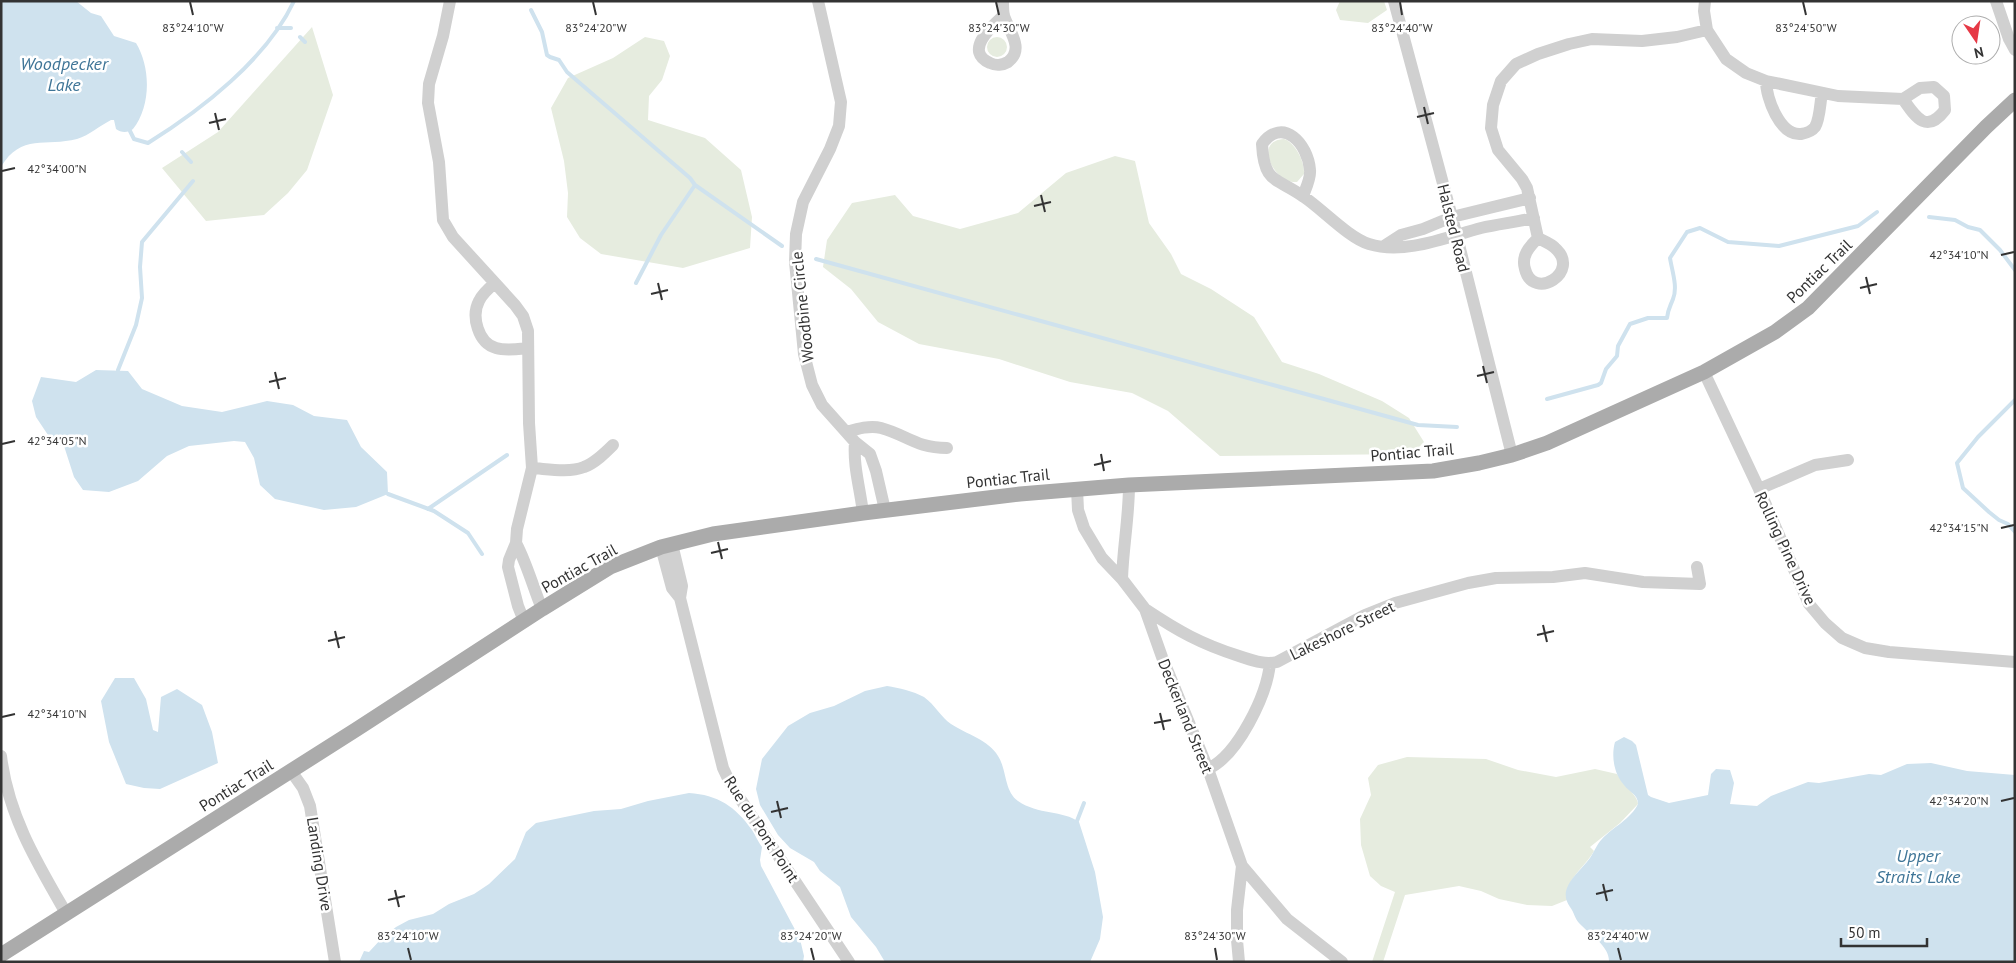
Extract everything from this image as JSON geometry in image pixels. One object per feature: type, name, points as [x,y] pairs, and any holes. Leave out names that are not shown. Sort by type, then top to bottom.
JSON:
[{"type":"main road","name":"Pontiac Trail","points":[[1,955],[524,620],[610,567],[667,545],[713,534],[863,513],[1077,489],[1433,471],[1512,455],[1548,443],[1704,372],[1775,332],[1808,308],[1986,127],[2015,100]]},
{"type":"street","points":[[450,1],[443,36],[429,84],[428,103],[439,162],[443,220],[453,237],[523,316],[528,331],[529,424],[532,468],[517,529],[516,543],[508,560],[518,606],[524,620]]},
{"type":"street","name":"Woodbine Circle","points":[[818,1],[841,102],[839,126],[830,149],[803,202],[796,234],[795,262],[804,354],[812,386],[822,405],[851,437],[870,454],[885,510]]},
{"type":"street","points":[[1002,1],[1004,15]]},
{"type":"street","name":"Halsted Road","points":[[1394,1],[1452,217],[1512,455]]},
{"type":"street","points":[[1705,1],[1704,11],[1707,30],[1726,59],[1746,73],[1766,81],[1838,96],[1903,99]]},
{"type":"street","points":[[1996,1],[2009,39],[2015,50]]},
{"type":"street","points":[[1538,238],[1530,198],[1522,179],[1498,150],[1491,128],[1493,105],[1501,81],[1516,64],[1562,46],[1592,39],[1642,41],[1677,37],[1707,30]]},
{"type":"street","points":[[1766,81],[1766,89],[1772,107],[1781,122],[1792,133],[1798,134],[1811,131],[1816,125],[1822,93]]},
{"type":"street","points":[[1303,196],[1311,172],[1303,148],[1297,139],[1290,134],[1282,132],[1274,134],[1262,144],[1266,170],[1270,176],[1303,196],[1349,232],[1368,244],[1408,247],[1482,228],[1534,218]]},
{"type":"street","points":[[1384,246],[1401,235],[1423,229],[1452,217],[1530,198]]},
{"type":"street","points":[[495,283],[478,301],[476,316],[478,328],[485,342],[495,348],[528,348]]},
{"type":"street","name":"Rolling Pine Drive","points":[[1704,372],[1809,604],[1825,623],[1842,638],[1865,648],[1889,652],[2015,662]]},
{"type":"street","points":[[863,513],[851,437],[860,428],[880,428],[920,445],[932,448],[947,448]]},
{"type":"street","points":[[532,468],[558,470],[584,468],[597,460],[614,445]]},
{"type":"street","points":[[1758,488],[1815,465],[1848,460]]},
{"type":"street","points":[[1122,579],[1122,552],[1130,485]]},
{"type":"street","name":"Deckerland Street","points":[[1077,489],[1078,510],[1084,528],[1102,558],[1122,579],[1145,609],[1162,657],[1208,769],[1242,866],[1237,910],[1239,962]]},
{"type":"street","points":[[516,543],[524,559],[542,609]]},
{"type":"street","name":"Rue du Pont Point","points":[[667,545],[672,588],[680,598],[723,768],[731,785],[849,962]]},
{"type":"street","name":"Lakeshore Street","points":[[1208,769],[1217,765],[1226,757],[1244,730],[1263,692],[1268,678],[1270,663],[1277,662],[1365,615],[1395,603],[1468,583],[1496,578],[1553,577],[1585,574],[1643,582],[1700,584],[1697,567]]},
{"type":"street","points":[[1145,609],[1182,634],[1211,647],[1260,662],[1270,663]]},
{"type":"street","points":[[1,756],[18,825],[41,871],[66,913]]},
{"type":"street","name":"Landing Drive","points":[[291,771],[303,788],[310,806],[335,962]]},
{"type":"street","points":[[1242,866],[1287,919],[1342,962]]},
{"type":"shaded area","points":[[1340,1],[1384,1],[1387,10],[1368,23],[1340,20],[1336,10]]},
{"type":"shaded area","points":[[312,27],[333,95],[307,170],[288,193],[264,215],[206,221],[162,168],[218,132]]},
{"type":"shaded area","points":[[645,37],[664,41],[670,56],[662,80],[649,96],[648,120],[705,138],[741,170],[752,217],[750,248],[683,268],[601,254],[580,238],[567,217],[568,193],[564,161],[551,108],[568,78],[613,58]]},
{"type":"shaded area","points":[[993,37],[1001,37],[1007,43],[1007,51],[1001,57],[993,57],[987,51],[987,43]]},
{"type":"shaded area","points":[[1284,139],[1296,149],[1303,164],[1304,174],[1297,182],[1289,181],[1281,176],[1270,162],[1269,147],[1274,142]]},
{"type":"shaded area","points":[[1115,156],[1135,161],[1149,223],[1171,254],[1181,274],[1211,289],[1254,317],[1282,362],[1319,374],[1382,401],[1409,418],[1424,442],[1412,454],[1220,456],[1168,411],[1132,393],[1070,382],[999,359],[919,344],[878,322],[851,289],[823,267],[827,240],[852,203],[895,195],[913,216],[960,229],[1018,213],[1066,173]]},
{"type":"shaded area","points":[[1407,757],[1486,759],[1518,770],[1556,777],[1595,769],[1617,774],[1636,797],[1638,804],[1620,823],[1590,847],[1594,851],[1573,879],[1567,900],[1552,906],[1527,905],[1499,899],[1481,891],[1459,886],[1405,895],[1383,962],[1372,962],[1395,892],[1381,886],[1370,876],[1361,845],[1360,819],[1371,795],[1368,778],[1378,765]]},
{"type":"water","name":"Woodpecker Lake","points":[[1,1],[76,1],[91,13],[101,16],[114,36],[136,43],[144,64],[147,87],[143,109],[133,129],[122,132],[116,129],[114,120],[111,120],[77,139],[26,145],[17,149],[9,156],[1,167]]},
{"type":"water","points":[[96,370],[128,371],[142,389],[182,406],[222,412],[267,401],[293,405],[314,416],[347,420],[361,447],[387,472],[388,494],[356,507],[324,510],[275,499],[260,485],[254,458],[245,442],[234,441],[189,446],[167,456],[138,481],[109,492],[83,490],[74,477],[64,446],[54,444],[36,417],[32,401],[41,377],[76,382]]},
{"type":"water","points":[[115,678],[134,678],[146,699],[153,730],[158,732],[161,697],[177,689],[202,705],[212,732],[218,763],[160,789],[126,784],[109,742],[101,701]]},
{"type":"water","points":[[887,686],[911,691],[924,697],[951,724],[994,750],[1001,762],[1010,792],[1018,801],[1034,808],[1073,818],[1079,822],[1095,872],[1103,917],[1100,939],[1090,962],[885,962],[876,947],[851,917],[840,887],[820,871],[814,862],[790,848],[778,835],[760,805],[756,789],[762,759],[788,726],[810,713],[834,706],[865,691]]},
{"type":"water","name":"Upper Straits Lake","points":[[1624,737],[1636,745],[1648,795],[1669,803],[1708,795],[1711,774],[1716,769],[1730,770],[1734,783],[1730,804],[1757,806],[1771,796],[1808,782],[1819,783],[1869,774],[1881,775],[1907,764],[1931,763],[1967,771],[2015,775],[2015,962],[1609,962],[1603,946],[1578,921],[1566,900],[1566,893],[1571,881],[1590,858],[1600,841],[1626,819],[1638,804],[1635,795],[1621,781],[1614,765],[1613,753],[1615,742]]},
{"type":"water","points":[[689,793],[709,796],[725,803],[739,814],[752,830],[762,847],[761,866],[800,939],[804,956],[803,962],[359,962],[364,951],[369,952],[396,927],[409,920],[433,914],[449,904],[474,894],[489,884],[515,859],[526,832],[536,823],[594,811],[621,809],[648,801]]},
{"type":"waterway","points":[[130,131],[134,139],[148,143],[210,99],[250,63],[282,22],[294,1]]},
{"type":"waterway","points":[[531,10],[542,32],[547,55],[559,60],[567,72],[690,178],[695,185],[782,246]]},
{"type":"waterway","points":[[277,28],[291,28]]},
{"type":"waterway","points":[[300,37],[305,42]]},
{"type":"waterway","points":[[182,152],[191,162]]},
{"type":"waterway","points":[[118,370],[136,325],[142,298],[140,267],[142,242],[193,181]]},
{"type":"waterway","points":[[636,283],[661,235],[695,185]]},
{"type":"waterway","points":[[1547,399],[1601,383],[1606,369],[1617,356],[1618,346],[1630,324],[1648,318],[1667,318],[1675,289],[1670,258],[1687,232],[1700,228],[1728,242],[1779,246],[1858,226],[1877,212]]},
{"type":"waterway","points":[[1929,217],[1955,220],[1968,227],[1980,230],[2000,250],[2015,270]]},
{"type":"waterway","points":[[816,259],[1418,425],[1457,427]]},
{"type":"waterway","points":[[2015,400],[1978,437],[1957,463],[1963,488],[1989,512],[2008,524],[2015,532]]},
{"type":"waterway","points":[[428,509],[507,455]]},
{"type":"waterway","points":[[388,494],[434,511],[468,533],[482,554]]},
{"type":"waterway","points":[[1077,821],[1084,803]]}]
